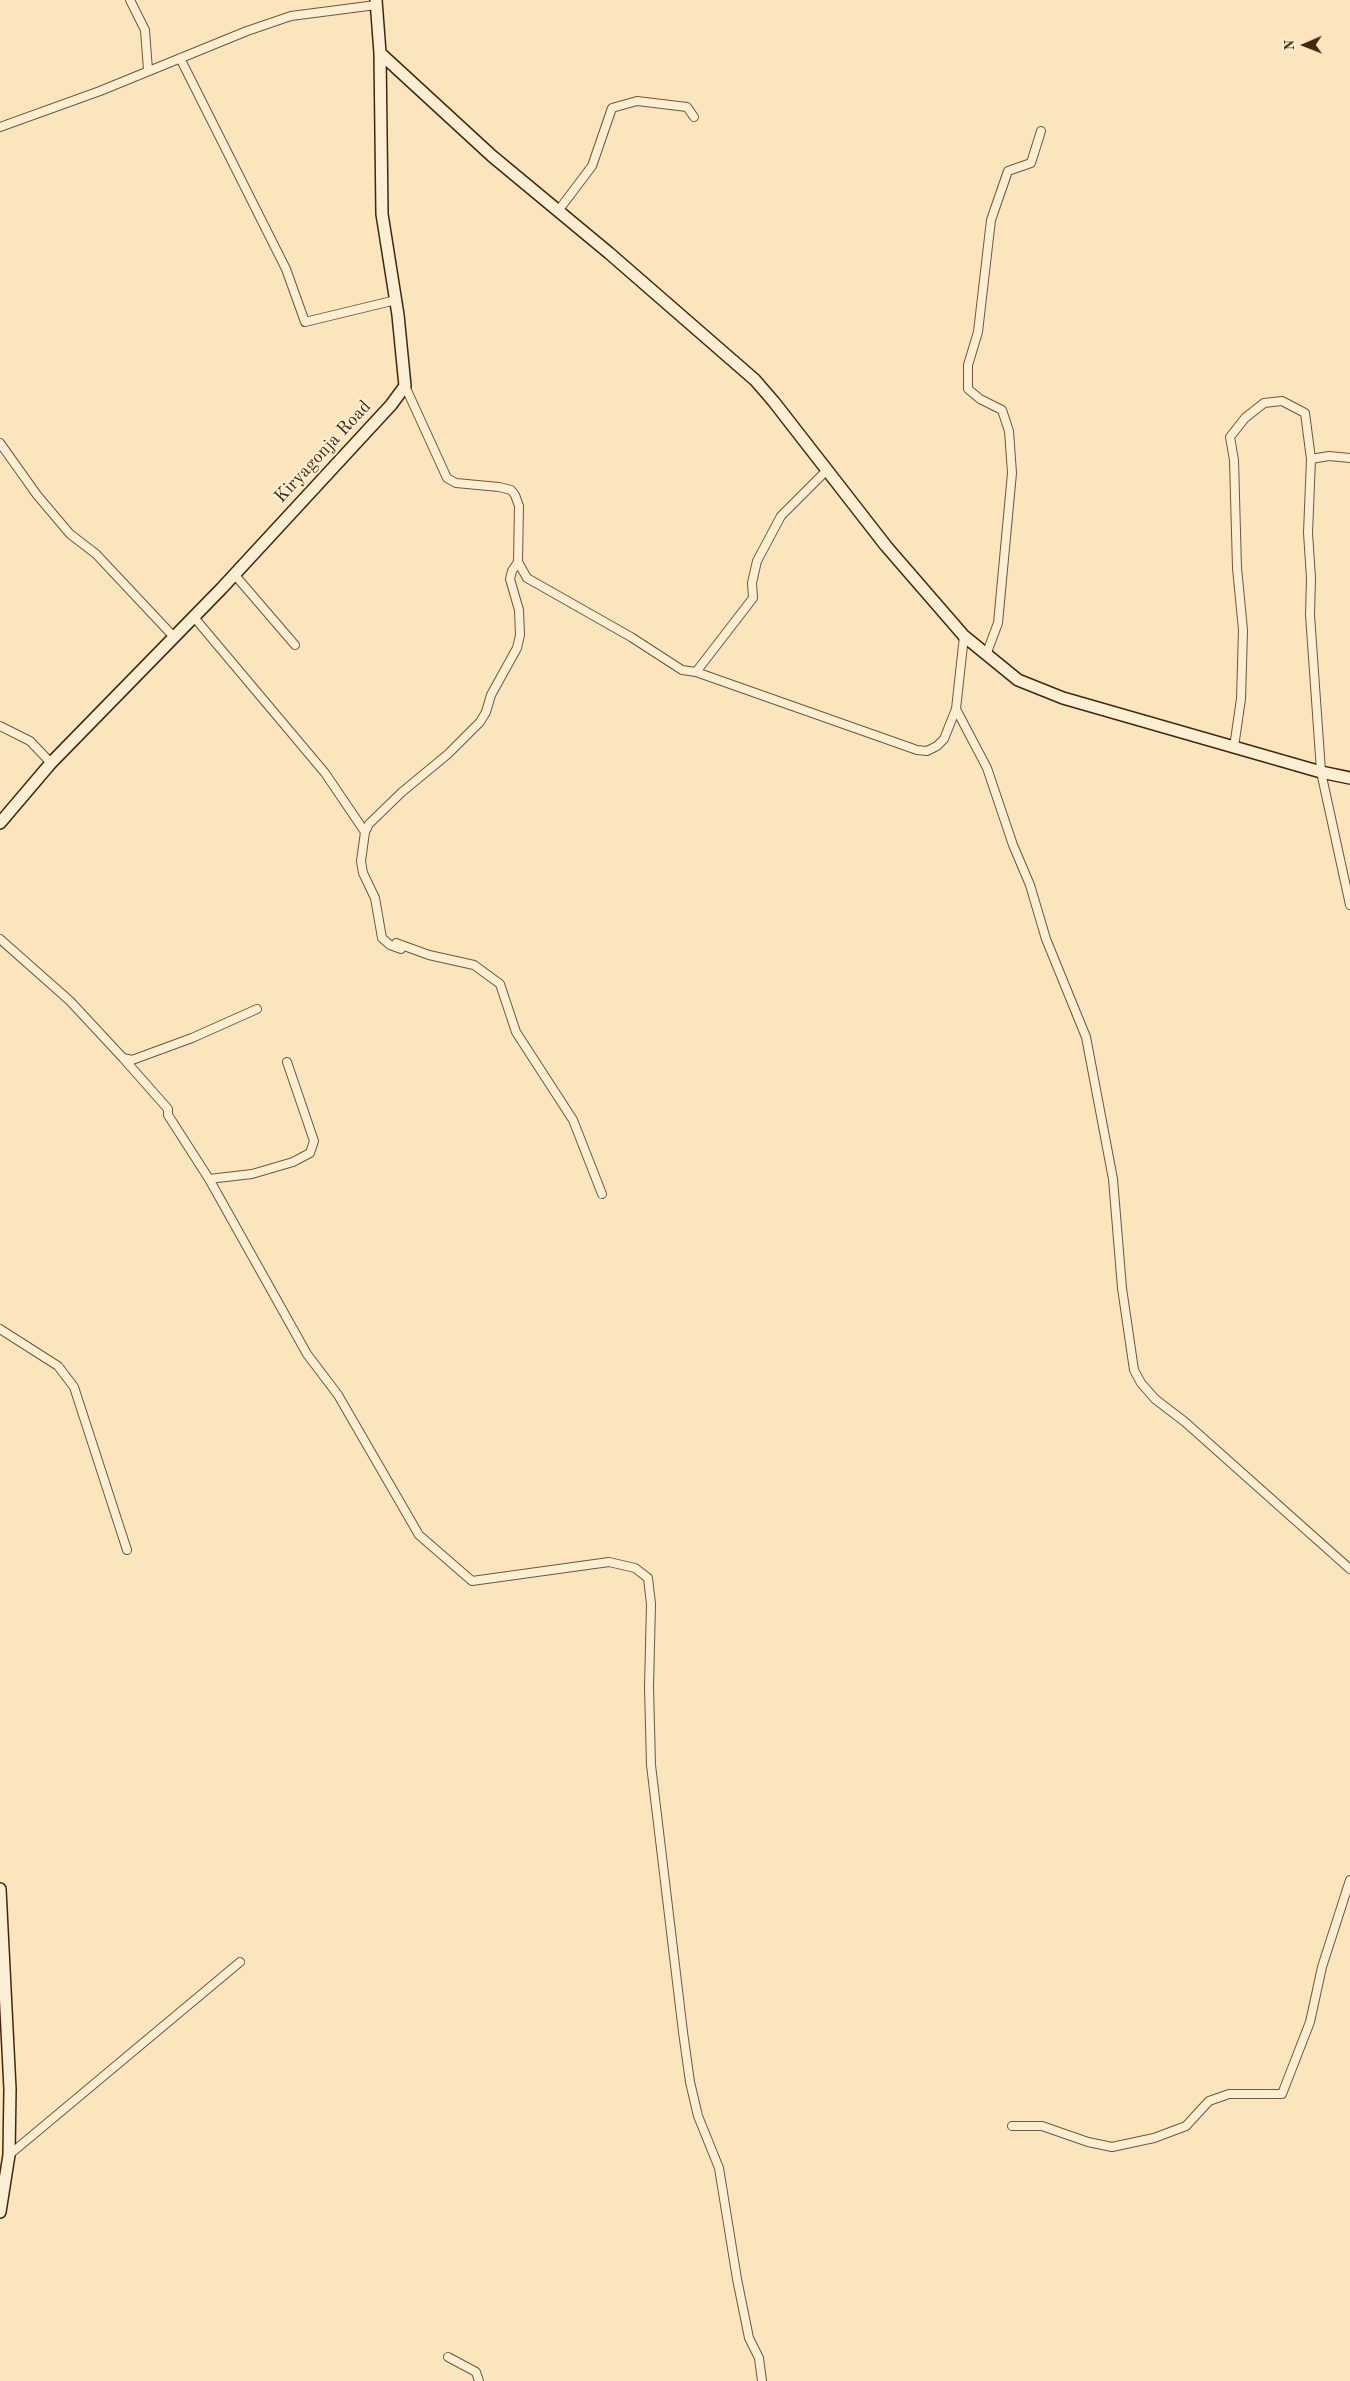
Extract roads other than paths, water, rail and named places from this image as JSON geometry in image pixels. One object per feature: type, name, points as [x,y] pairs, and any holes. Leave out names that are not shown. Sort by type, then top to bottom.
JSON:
[{"type":"street","points":[[130,0],[145,30],[148,70]]},
{"type":"street","points":[[0,127],[100,91],[148,70],[291,16],[376,3],[380,53],[382,214],[396,300],[405,386],[447,478],[456,483],[499,487],[511,490],[515,495],[519,506],[518,562],[527,578],[631,637],[682,670],[696,672],[917,750],[927,751],[937,746],[944,739],[956,709],[964,636]]},
{"type":"street","points":[[380,53],[492,156],[754,380],[774,402],[886,546],[964,636],[1018,680],[1063,698],[1321,772],[1350,778]]},
{"type":"street","points":[[180,58],[286,269],[305,322],[396,300]]},
{"type":"street","points":[[558,211],[592,166],[612,108],[637,101],[687,107],[694,117]]},
{"type":"street","points":[[986,655],[998,623],[1012,473],[1008,431],[1002,410],[980,399],[968,389],[968,365],[978,332],[991,220],[1008,171],[1031,164],[1041,131]]},
{"type":"street","name":"Kiryagonja Road","points":[[0,823],[52,762],[234,574],[391,404],[405,386]]},
{"type":"street","points":[[1234,747],[1241,699],[1242,630],[1237,568],[1234,460],[1230,437],[1245,418],[1264,403],[1282,401],[1305,413],[1311,459],[1308,533],[1311,578],[1310,615],[1321,772],[1350,905]]},
{"type":"street","points":[[0,443],[37,495],[70,534],[96,554],[174,636]]},
{"type":"street","points":[[1311,459],[1329,456],[1350,458]]},
{"type":"street","points":[[696,672],[753,598],[752,582],[757,561],[781,516],[827,470]]},
{"type":"street","points":[[401,949],[390,945],[382,938],[375,898],[363,873],[361,861],[365,832],[369,824],[423,773],[448,754],[480,722],[486,712],[491,696],[517,648],[520,635],[519,610],[510,579],[512,571],[518,562]]},
{"type":"street","points":[[234,574],[295,645]]},
{"type":"street","points":[[193,616],[325,772],[365,832]]},
{"type":"street","points":[[956,709],[987,768],[1013,845],[1030,884],[1046,939],[1086,1038],[1113,1179],[1122,1288],[1134,1370],[1141,1383],[1155,1399],[1185,1422],[1350,1569]]},
{"type":"street","points":[[0,726],[30,740],[52,762]]},
{"type":"street","points":[[382,938],[429,955],[474,965],[500,984],[516,1032],[573,1120],[602,1194]]},
{"type":"street","points":[[0,939],[70,1001],[164,1104],[168,1115],[209,1179],[307,1354],[338,1394],[419,1535],[472,1581],[609,1562],[635,1568],[648,1578],[651,1595],[649,1687],[651,1765],[684,2041],[690,2082],[698,2116],[719,2168],[737,2279],[750,2338],[759,2358],[762,2381]]},
{"type":"street","points":[[123,1058],[132,1060],[192,1038],[258,1009]]},
{"type":"street","points":[[209,1179],[252,1174],[292,1162],[310,1153],[314,1140],[287,1062]]},
{"type":"street","points":[[0,1329],[58,1366],[74,1387],[127,1550]]},
{"type":"street","points":[[1012,2126],[1042,2126],[1088,2142],[1112,2147],[1154,2138],[1186,2126],[1209,2101],[1229,2094],[1282,2094],[1310,2022],[1322,1967],[1350,1880]]},
{"type":"street","points":[[0,1889],[10,2089],[9,2155],[0,2212]]},
{"type":"street","points":[[9,2155],[240,1962]]},
{"type":"street","points":[[448,2357],[476,2372],[479,2381]]}]
